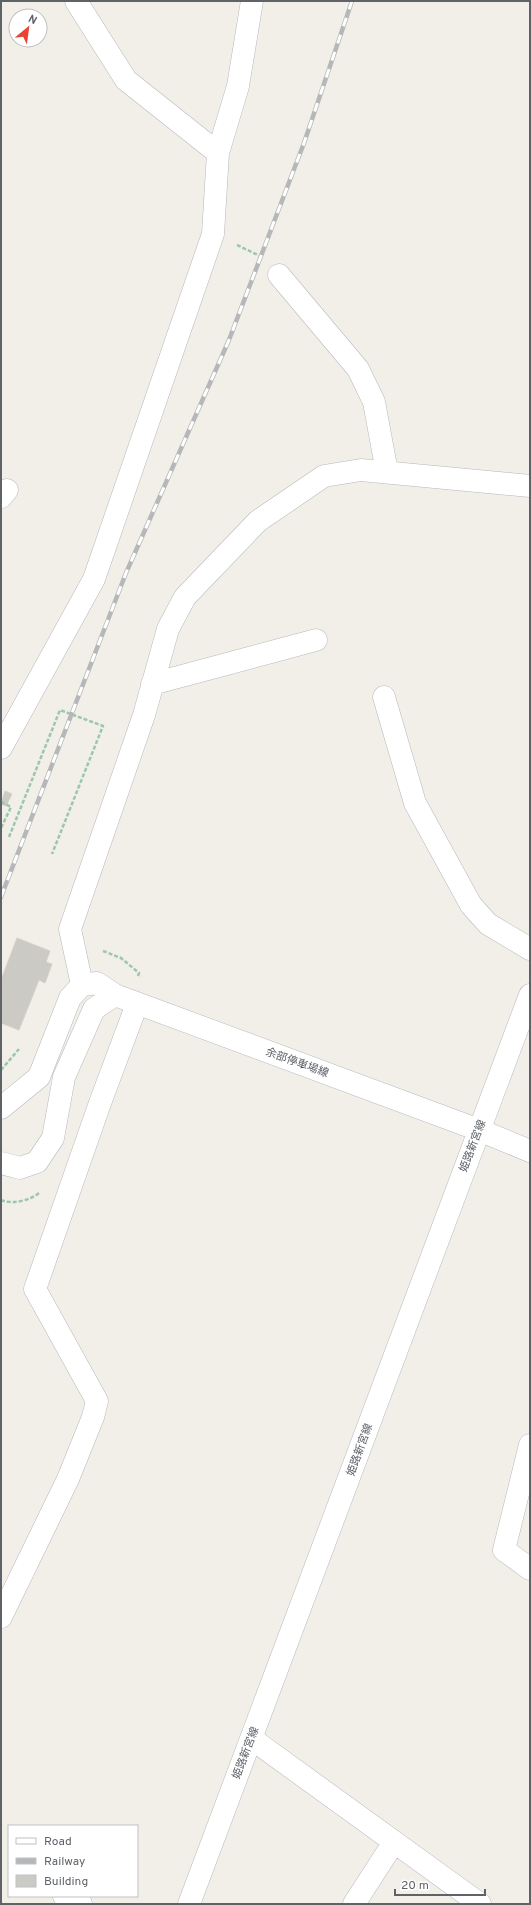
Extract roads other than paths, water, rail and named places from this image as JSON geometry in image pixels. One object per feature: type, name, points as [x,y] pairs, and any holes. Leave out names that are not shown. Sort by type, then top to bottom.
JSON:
[{"type":"street","points":[[76,1],[126,80],[218,153]]},
{"type":"street","points":[[1,748],[94,579],[213,234],[218,153],[238,86],[252,1]]},
{"type":"street","points":[[279,275],[358,369],[374,402],[387,472]]},
{"type":"street","points":[[1,1108],[39,1077],[70,998],[82,985],[70,929],[144,715],[168,629],[184,597],[258,521],[324,476],[361,470],[530,486]]},
{"type":"street","points":[[152,684],[316,640]]},
{"type":"street","points":[[384,697],[416,803],[471,905],[488,924],[530,949]]},
{"type":"street","name":"余部停車場線","points":[[82,985],[97,983],[115,995],[138,1004],[530,1150]]},
{"type":"street","points":[[1,1163],[3,1165],[20,1168],[36,1162],[53,1138],[64,1077],[94,1009],[115,995]]},
{"type":"street","name":"姫路新宮線","points":[[189,1904],[530,995]]},
{"type":"street","points":[[1,1617],[68,1479],[94,1417],[97,1401],[36,1289],[100,1103],[138,1004]]},
{"type":"street","points":[[530,1445],[504,1550],[530,1569]]},
{"type":"street","points":[[252,1739],[475,1903]]},
{"type":"street","points":[[354,1904],[394,1842]]},
{"type":"street","points":[[66,1897],[81,1904]]},
{"type":"railway","points":[[1,897],[126,573],[229,340],[304,143],[352,1]]}]
